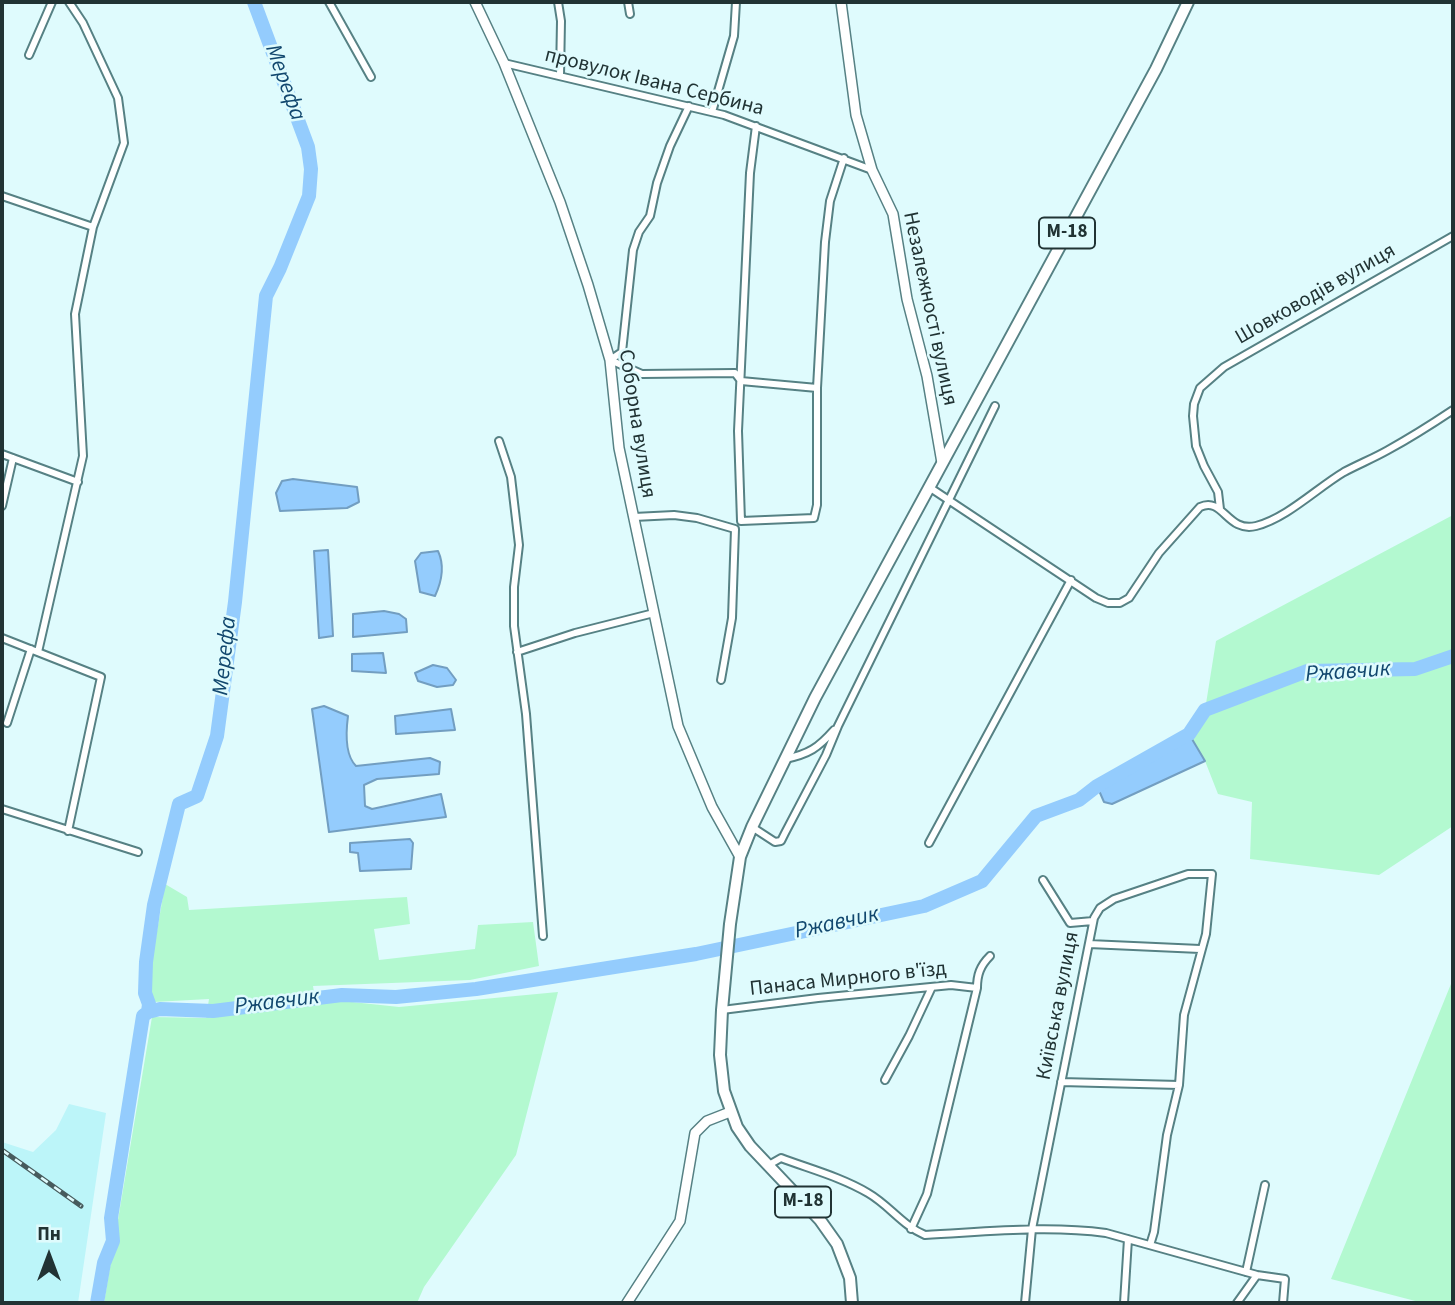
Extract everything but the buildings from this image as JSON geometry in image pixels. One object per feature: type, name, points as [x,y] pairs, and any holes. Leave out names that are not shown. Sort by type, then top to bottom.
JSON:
[{"type":"highway","name":"М-18","points":[[852,1303],[850,1278],[837,1244],[820,1220],[767,1166],[743,1136],[730,1112],[721,1076],[722,1010],[740,857],[751,827],[785,759],[1156,69],[1188,2]]},
{"type":"street","points":[[29,55],[52,2]]},
{"type":"street","points":[[7,723],[35,650],[78,482],[83,456],[75,314],[93,227],[124,143],[118,98],[83,23],[69,2]]},
{"type":"street","points":[[329,2],[371,77]]},
{"type":"street","name":"Соборна вулиця","points":[[475,2],[504,63],[560,202],[610,360],[620,448],[678,726],[712,807],[740,857]]},
{"type":"street","points":[[558,2],[561,21],[560,76]]},
{"type":"street","points":[[628,2],[630,14]]},
{"type":"street","points":[[712,112],[734,36],[736,2]]},
{"type":"street","name":"Незалежності вулиця","points":[[841,2],[856,115],[872,170],[893,214],[907,299],[927,376],[942,463]]},
{"type":"street","name":"провулок Івана Сербина","points":[[504,63],[712,112],[872,170]]},
{"type":"street","points":[[610,360],[622,352],[633,250],[639,232],[650,216],[657,183],[670,146],[690,106]]},
{"type":"street","points":[[721,680],[732,618],[735,529],[741,521],[738,431],[750,173],[756,126]]},
{"type":"street","points":[[741,521],[814,519],[817,505],[817,388],[827,228],[830,201],[844,158]]},
{"type":"street","points":[[2,196],[93,227]]},
{"type":"street","name":"Шовководів вулиця","points":[[1218,492],[1196,446],[1194,404],[1199,388],[1224,367],[1453,236]]},
{"type":"street","points":[[610,360],[642,374],[735,373],[741,381],[817,388]]},
{"type":"street","points":[[751,827],[775,842],[780,841],[826,755],[947,500],[995,406]]},
{"type":"street","points":[[1208,504],[1220,509],[1238,525],[1249,527],[1261,524],[1300,503],[1343,473],[1453,411]]},
{"type":"street","points":[[499,441],[511,477],[519,545],[514,587],[514,626],[526,714],[543,936]]},
{"type":"street","points":[[2,454],[78,482]]},
{"type":"street","points":[[2,506],[13,458]]},
{"type":"street","points":[[929,487],[1096,598],[1108,603],[1120,603],[1129,598],[1159,553],[1196,510],[1214,500],[1218,492]]},
{"type":"street","points":[[1218,492],[1220,509]]},
{"type":"street","points":[[634,517],[674,515],[697,518],[735,529]]},
{"type":"street","points":[[929,843],[1070,580]]},
{"type":"street","points":[[517,652],[575,633],[654,613]]},
{"type":"street","points":[[2,638],[101,677],[68,831]]},
{"type":"street","points":[[785,759],[820,747],[838,726]]},
{"type":"street","points":[[2,809],[138,852]]},
{"type":"street","name":"Київська вулиця","points":[[1025,1303],[1032,1229],[1093,922],[1100,908],[1114,899],[1188,874],[1212,874],[1206,934],[1200,950]]},
{"type":"street","points":[[1043,880],[1070,923],[1093,922]]},
{"type":"street","points":[[1089,944],[1200,950],[1184,1015],[1180,1085],[1167,1135],[1150,1245]]},
{"type":"street","points":[[911,1229],[927,1194],[977,988],[977,976],[982,964],[990,956]]},
{"type":"street","name":"Панаса Мирного в'їзд","points":[[722,1010],[951,985],[977,988]]},
{"type":"street","points":[[885,1080],[932,987]]},
{"type":"street","points":[[1061,1082],[1180,1085]]},
{"type":"street","points":[[627,1303],[680,1221],[695,1133],[707,1121],[730,1112]]},
{"type":"street","points":[[767,1166],[781,1158],[847,1183],[876,1199],[911,1229],[925,1235],[1032,1229],[1082,1230],[1128,1239],[1257,1275],[1285,1279],[1283,1303]]},
{"type":"street","points":[[1246,1272],[1265,1185]]},
{"type":"street","points":[[1124,1303],[1128,1239]]},
{"type":"street","points":[[1237,1303],[1257,1275]]},
{"type":"shaded area","points":[[293,479],[357,487],[359,502],[347,508],[280,511],[276,493],[282,481]]},
{"type":"shaded area","points":[[328,550],[333,636],[319,638],[314,551]]},
{"type":"shaded area","points":[[438,551],[442,573],[435,596],[420,592],[415,561],[421,553]]},
{"type":"shaded area","points":[[384,611],[399,614],[406,619],[407,632],[353,637],[353,614]]},
{"type":"shaded area","points":[[383,653],[386,673],[352,671],[352,654]]},
{"type":"shaded area","points":[[433,665],[447,668],[456,680],[453,685],[437,687],[418,681],[415,673]]},
{"type":"shaded area","points":[[324,706],[348,716],[348,749],[356,766],[430,758],[440,762],[439,774],[377,779],[364,785],[365,806],[372,809],[441,794],[446,817],[329,832],[312,709]]},
{"type":"shaded area","points":[[451,709],[455,730],[396,734],[395,716]]},
{"type":"shaded area","points":[[1189,734],[1205,761],[1112,804],[1104,802],[1097,786]]},
{"type":"shaded area","points":[[410,839],[413,843],[411,869],[360,871],[358,853],[350,852],[350,843]]},
{"type":"shaded area","points":[[69,1104],[106,1113],[78,1303],[2,1303],[2,1142],[33,1152],[56,1130]]},
{"type":"green space","points":[[1453,515],[1453,826],[1379,875],[1250,859],[1252,802],[1218,794],[1205,761],[1189,734],[1205,710],[1216,641]]},
{"type":"green space","points":[[165,884],[187,897],[189,910],[407,897],[410,924],[374,929],[379,960],[475,949],[478,925],[533,922],[539,966],[470,980],[313,986],[315,998],[399,1007],[558,992],[516,1155],[424,1287],[417,1303],[104,1303],[152,1017],[206,1018],[209,999],[154,1002],[147,990]]},
{"type":"green space","points":[[1453,979],[1453,1303],[1423,1303],[1331,1279]]},
{"type":"waterway","name":"Мерефа","points":[[97,1303],[104,1263],[113,1241],[111,1218],[143,1016],[148,1012],[149,1004],[145,993],[146,962],[154,905],[179,804],[197,796],[217,736],[235,602],[266,296],[309,196],[311,169],[308,147],[254,2]]},
{"type":"waterway","name":"Ржавчик","points":[[148,1012],[160,1009],[213,1011],[342,995],[396,997],[476,989],[696,954],[924,906],[982,881],[1036,816],[1079,800],[1097,786],[1189,734],[1205,710],[1307,671],[1415,669],[1453,656]]},
{"type":"railway","points":[[2,1150],[81,1206]]}]
